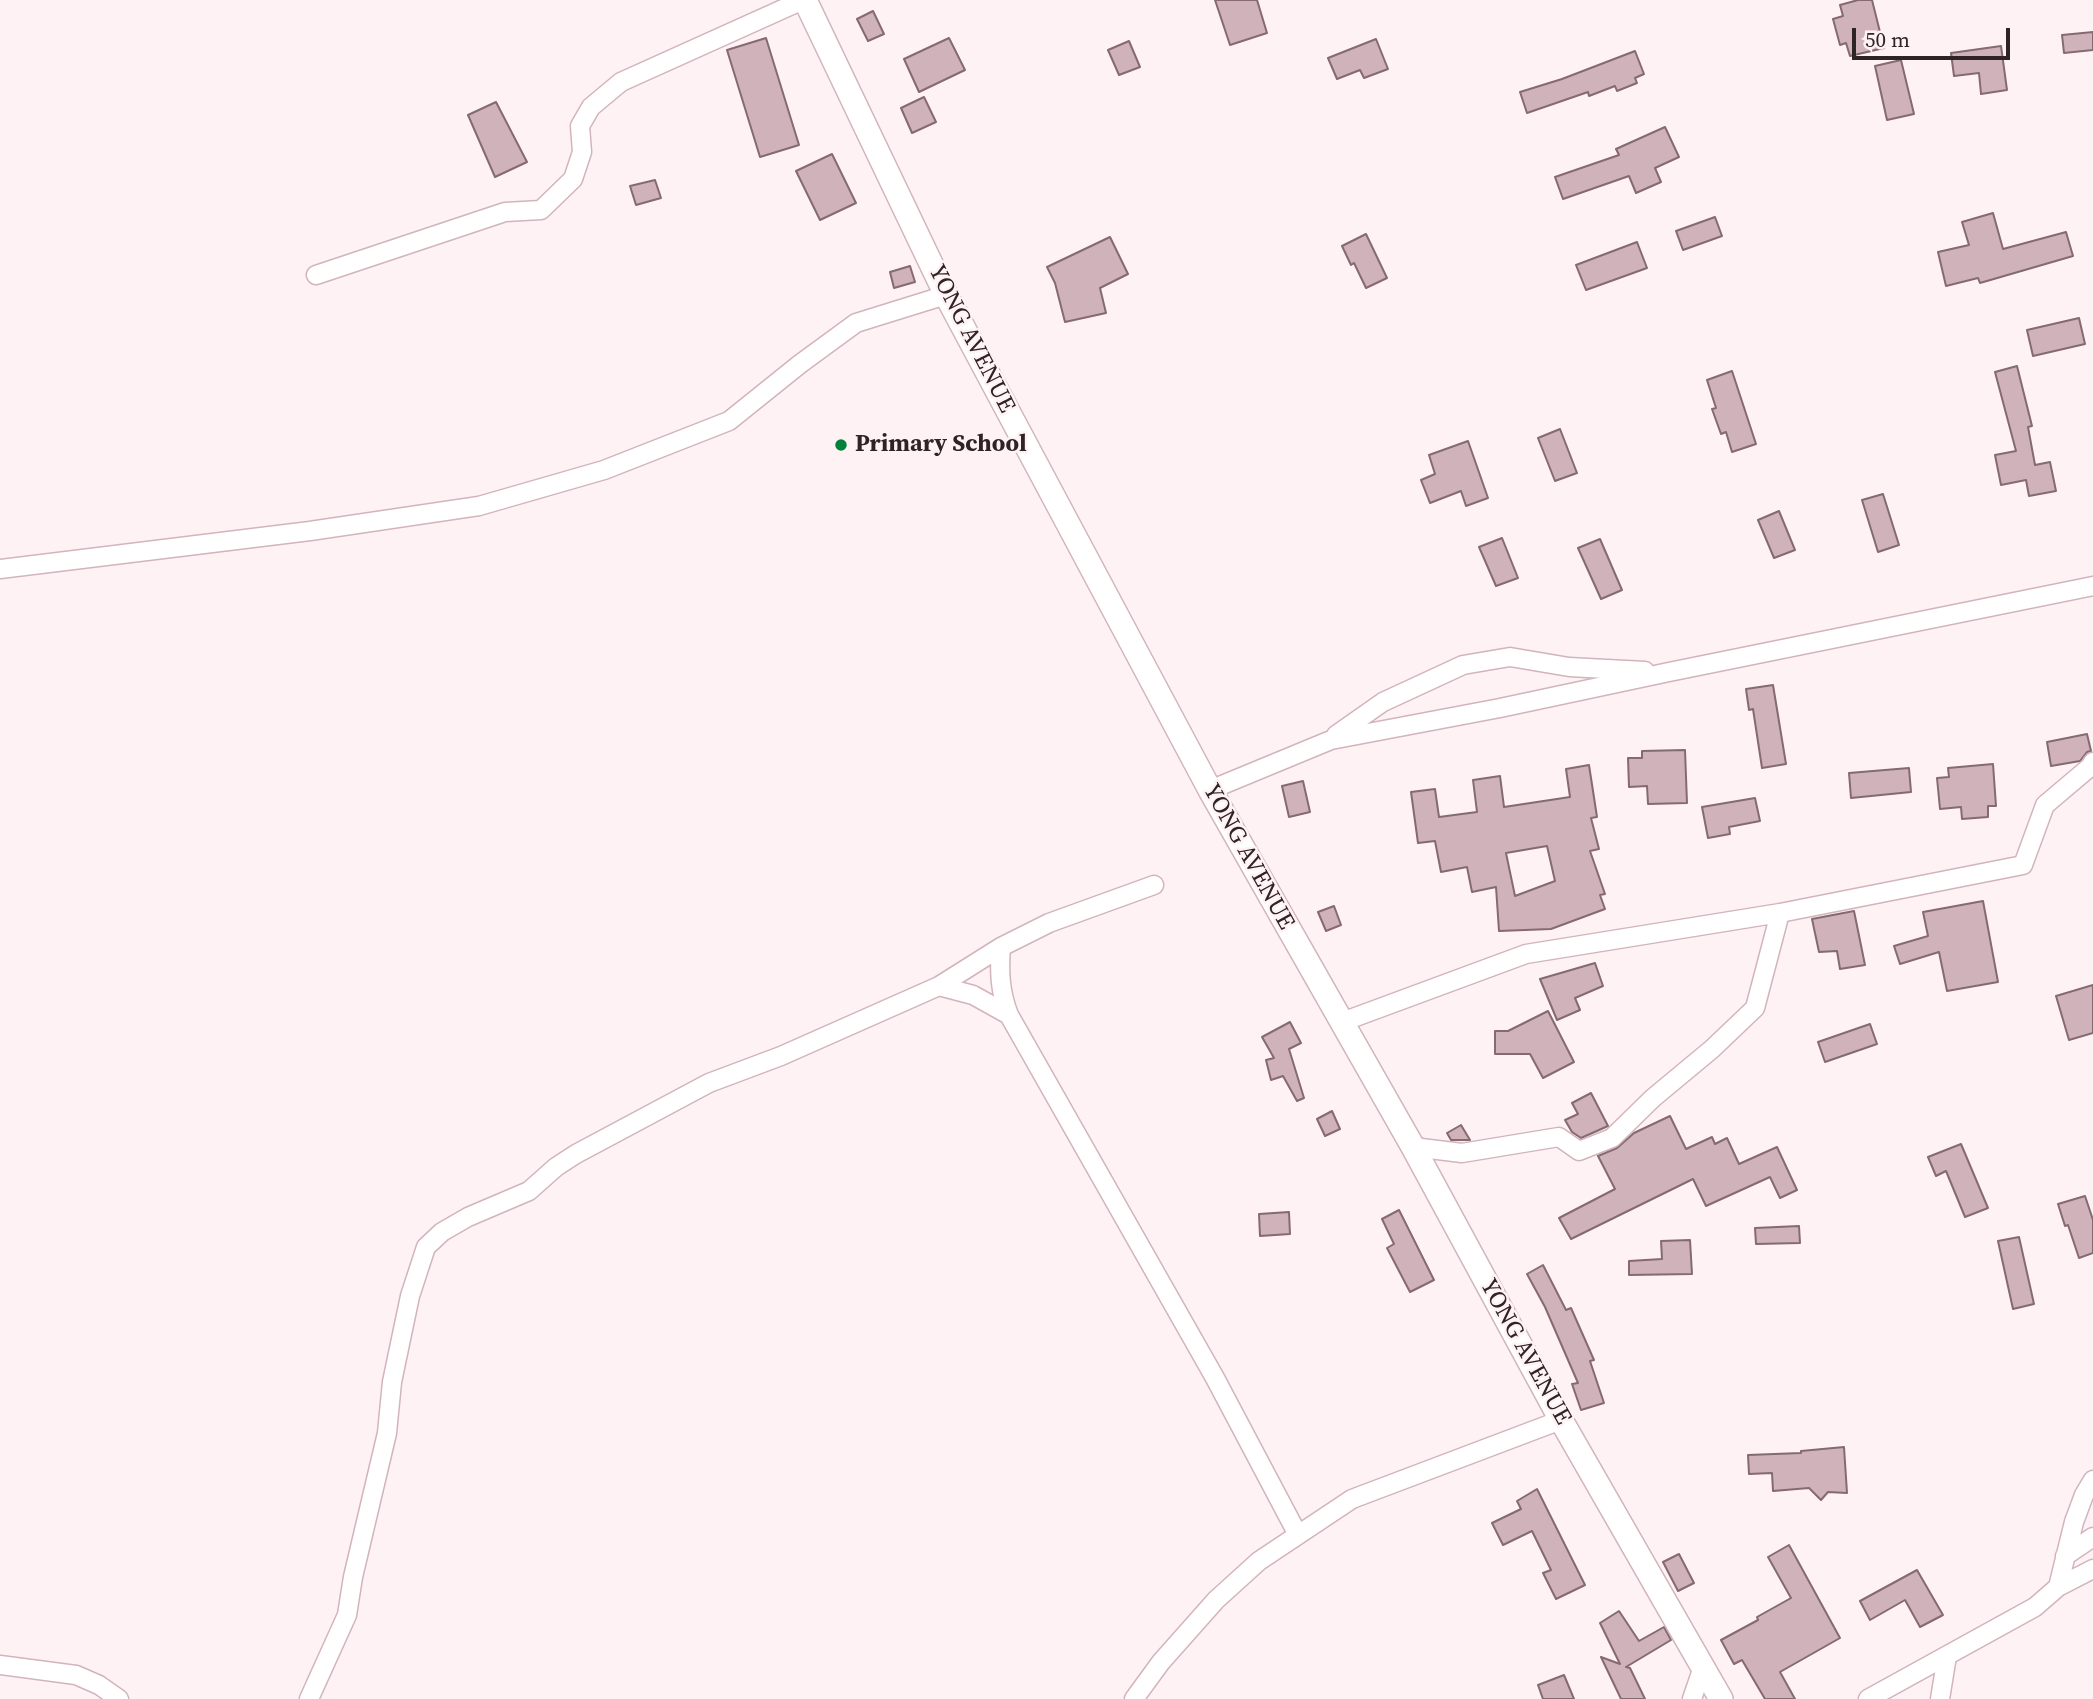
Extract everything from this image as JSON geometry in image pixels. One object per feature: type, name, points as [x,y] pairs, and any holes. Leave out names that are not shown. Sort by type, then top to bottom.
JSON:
[{"type":"street","points":[[316,275],[505,212],[541,210],[573,179],[582,152],[580,126],[591,107],[621,82],[804,0]]},
{"type":"street","name":"YONG AVENUE","points":[[804,0],[946,295],[1210,790],[1413,1147],[1561,1420],[1721,1699]]},
{"type":"street","points":[[0,569],[310,531],[479,506],[604,470],[729,421],[856,323],[946,295]]},
{"type":"street","points":[[1210,790],[1331,740],[1500,708],[2093,586]]},
{"type":"street","points":[[1331,740],[1383,702],[1463,665],[1510,656],[1569,667],[1670,672]]},
{"type":"street","points":[[1342,1022],[1526,954],[1780,913],[2023,865],[2045,805],[2093,762]]},
{"type":"street","points":[[309,1699],[347,1615],[353,1577],[387,1433],[392,1382],[410,1296],[426,1247],[442,1232],[468,1217],[529,1191],[556,1167],[576,1154],[709,1083],[781,1056],[939,986],[1001,947],[1049,923],[1154,884]]},
{"type":"street","points":[[1413,1147],[1462,1153],[1559,1137],[1579,1151],[1612,1138],[1755,1008],[1780,913]]},
{"type":"street","points":[[1001,947],[998,974],[1009,1015],[1215,1378],[1298,1535]]},
{"type":"street","points":[[939,986],[973,995],[1009,1015]]},
{"type":"street","points":[[1133,1699],[1161,1662],[1216,1600],[1259,1561],[1352,1499],[1561,1420]]},
{"type":"street","points":[[2058,1587],[2074,1522],[2093,1480]]},
{"type":"street","points":[[2065,1556],[2093,1536]]},
{"type":"street","points":[[1868,1699],[2035,1607],[2058,1587],[2093,1569]]},
{"type":"street","points":[[1940,1699],[1947,1656]]},
{"type":"street","points":[[0,1665],[76,1675],[99,1685],[119,1699]]},
{"type":"street","points":[[1692,1699],[1703,1667]]},
{"type":"building","points":[[1215,0],[1257,0],[1267,33],[1230,45]]},
{"type":"building","points":[[1858,0],[1872,0],[1884,48],[1850,56],[1846,43],[1840,45],[1833,19],[1843,16],[1840,5]]},
{"type":"building","points":[[873,11],[884,34],[868,41],[857,19]]},
{"type":"building","points":[[2093,32],[2093,50],[2064,53],[2062,35]]},
{"type":"building","points":[[766,38],[799,145],[760,157],[727,50]]},
{"type":"building","points":[[949,38],[965,70],[919,92],[904,59]]},
{"type":"building","points":[[1376,39],[1388,69],[1364,78],[1360,70],[1337,79],[1328,58]]},
{"type":"building","points":[[1129,41],[1140,67],[1119,75],[1108,50]]},
{"type":"building","points":[[2001,46],[2007,90],[1981,94],[1979,73],[1954,76],[1951,53]]},
{"type":"building","points":[[1635,51],[1644,74],[1635,78],[1637,83],[1617,91],[1615,86],[1589,96],[1588,92],[1527,113],[1520,92]]},
{"type":"building","points":[[1901,60],[1914,114],[1887,120],[1875,66]]},
{"type":"building","points":[[924,97],[936,122],[912,133],[901,108]]},
{"type":"building","points":[[496,102],[527,162],[495,177],[468,115]]},
{"type":"building","points":[[1665,127],[1679,157],[1655,168],[1661,182],[1636,193],[1629,176],[1563,199],[1555,177],[1619,155],[1616,149]]},
{"type":"building","points":[[832,154],[856,203],[820,220],[796,171]]},
{"type":"building","points":[[655,180],[661,198],[636,205],[630,186]]},
{"type":"building","points":[[1993,213],[2003,249],[2066,232],[2073,256],[1980,283],[1978,278],[1946,286],[1938,252],[1969,245],[1962,222]]},
{"type":"building","points":[[1715,217],[1722,236],[1683,250],[1676,231]]},
{"type":"building","points":[[1366,234],[1387,278],[1366,288],[1342,246]]},
{"type":"building","points":[[1110,237],[1128,274],[1100,288],[1106,313],[1065,322],[1055,283],[1047,267]]},
{"type":"building","points":[[1637,242],[1647,268],[1586,290],[1576,265]]},
{"type":"building","points":[[910,266],[915,282],[894,288],[890,272]]},
{"type":"building","points":[[2079,318],[2085,344],[2033,356],[2027,330]]},
{"type":"building","points":[[2017,366],[2032,426],[2028,427],[2035,465],[2050,462],[2056,491],[2029,496],[2026,480],[2001,485],[1995,455],[2016,451],[1995,372]]},
{"type":"building","points":[[1732,371],[1756,444],[1732,452],[1726,432],[1721,434],[1712,409],[1716,408],[1707,380]]},
{"type":"building","points":[[1560,429],[1577,473],[1555,481],[1538,438]]},
{"type":"building","points":[[1468,441],[1488,498],[1466,506],[1461,491],[1430,503],[1421,480],[1435,474],[1429,455]]},
{"type":"building","points":[[1883,494],[1899,545],[1878,552],[1862,500]]},
{"type":"building","points":[[1779,511],[1795,550],[1774,558],[1758,520]]},
{"type":"building","points":[[1502,538],[1518,578],[1496,586],[1479,547]]},
{"type":"building","points":[[1600,539],[1622,590],[1601,599],[1578,548]]},
{"type":"building","points":[[1773,685],[1786,764],[1762,768],[1753,709],[1749,710],[1746,689]]},
{"type":"building","points":[[2087,734],[2091,751],[2080,761],[2051,766],[2047,742]]},
{"type":"building","points":[[1685,750],[1687,803],[1648,804],[1647,786],[1629,787],[1628,758],[1642,758],[1642,751]]},
{"type":"building","points":[[1993,764],[1996,806],[1988,806],[1988,817],[1962,819],[1961,807],[1940,809],[1937,778],[1949,777],[1948,768]]},
{"type":"building","points":[[1589,765],[1597,817],[1591,818],[1599,849],[1590,851],[1605,894],[1600,895],[1605,909],[1551,929],[1499,931],[1496,887],[1472,892],[1467,867],[1441,872],[1435,841],[1418,843],[1411,792],[1435,789],[1439,817],[1477,812],[1473,780],[1500,776],[1504,807],[1570,797],[1566,769]],"holes":[[[1547,846],[1555,881],[1515,896],[1506,853]]]},
{"type":"building","points":[[1909,768],[1911,792],[1851,798],[1849,773]]},
{"type":"building","points":[[1303,781],[1310,812],[1289,817],[1282,786]]},
{"type":"building","points":[[1755,798],[1760,821],[1729,827],[1730,834],[1708,838],[1702,807]]},
{"type":"building","points":[[1983,901],[1998,982],[1947,991],[1939,952],[1900,964],[1894,946],[1928,936],[1923,912]]},
{"type":"building","points":[[1334,906],[1341,925],[1326,931],[1318,912]]},
{"type":"building","points":[[1854,911],[1865,965],[1840,969],[1837,951],[1819,952],[1812,919]]},
{"type":"building","points":[[1595,963],[1603,986],[1575,998],[1580,1010],[1557,1020],[1540,979]]},
{"type":"building","points":[[2093,985],[2093,1033],[2069,1040],[2056,996]]},
{"type":"building","points":[[1548,1011],[1574,1062],[1543,1078],[1530,1054],[1495,1054],[1495,1031],[1508,1031]]},
{"type":"building","points":[[1290,1022],[1301,1043],[1289,1049],[1304,1098],[1297,1101],[1283,1076],[1271,1080],[1266,1060],[1274,1058],[1262,1037]]},
{"type":"building","points":[[1870,1024],[1877,1044],[1825,1062],[1818,1042]]},
{"type":"building","points":[[1591,1093],[1608,1126],[1581,1138],[1572,1132],[1565,1120],[1578,1114],[1572,1103]]},
{"type":"building","points":[[1332,1111],[1340,1129],[1325,1136],[1317,1119]]},
{"type":"building","points":[[1670,1116],[1686,1149],[1712,1137],[1715,1144],[1727,1138],[1739,1164],[1777,1147],[1797,1190],[1780,1198],[1770,1177],[1706,1206],[1693,1179],[1571,1239],[1559,1218],[1615,1189],[1598,1156],[1617,1148],[1634,1133]]},
{"type":"building","points":[[1461,1125],[1470,1140],[1451,1140],[1447,1133]]},
{"type":"building","points":[[1961,1144],[1988,1208],[1965,1217],[1946,1171],[1936,1176],[1928,1157]]},
{"type":"building","points":[[2085,1196],[2093,1220],[2093,1253],[2079,1258],[2058,1204]]},
{"type":"building","points":[[1399,1210],[1434,1280],[1410,1292],[1387,1248],[1394,1244],[1382,1219]]},
{"type":"building","points":[[1289,1212],[1290,1234],[1260,1236],[1259,1214]]},
{"type":"building","points":[[1799,1226],[1800,1243],[1756,1244],[1755,1228]]},
{"type":"building","points":[[2019,1237],[2034,1304],[2013,1309],[1998,1241]]},
{"type":"building","points":[[1690,1240],[1692,1274],[1629,1275],[1629,1261],[1662,1259],[1661,1241]]},
{"type":"building","points":[[1543,1265],[1566,1310],[1571,1308],[1594,1360],[1590,1361],[1604,1403],[1581,1410],[1572,1384],[1578,1383],[1545,1307],[1527,1274]]},
{"type":"building","points":[[1844,1447],[1847,1493],[1828,1492],[1821,1500],[1809,1488],[1773,1491],[1772,1473],[1749,1474],[1748,1455],[1801,1453]]},
{"type":"building","points":[[1537,1489],[1585,1585],[1556,1599],[1543,1573],[1551,1570],[1532,1531],[1503,1545],[1492,1523],[1521,1509],[1517,1501]]},
{"type":"building","points":[[1789,1545],[1840,1638],[1780,1672],[1795,1699],[1765,1699],[1742,1660],[1734,1664],[1721,1640],[1791,1598],[1768,1557]]},
{"type":"building","points":[[1679,1554],[1694,1583],[1678,1591],[1663,1562]]},
{"type":"building","points":[[1917,1570],[1943,1615],[1920,1627],[1905,1600],[1870,1620],[1860,1601]]},
{"type":"building","points":[[1619,1611],[1639,1641],[1664,1627],[1671,1640],[1626,1667],[1630,1668],[1645,1699],[1621,1699],[1601,1657],[1620,1664],[1600,1623]]},
{"type":"building","points":[[1564,1675],[1574,1699],[1543,1699],[1538,1685]]},
{"type":"place","name":"Primary School","points":[[841,445]]}]
